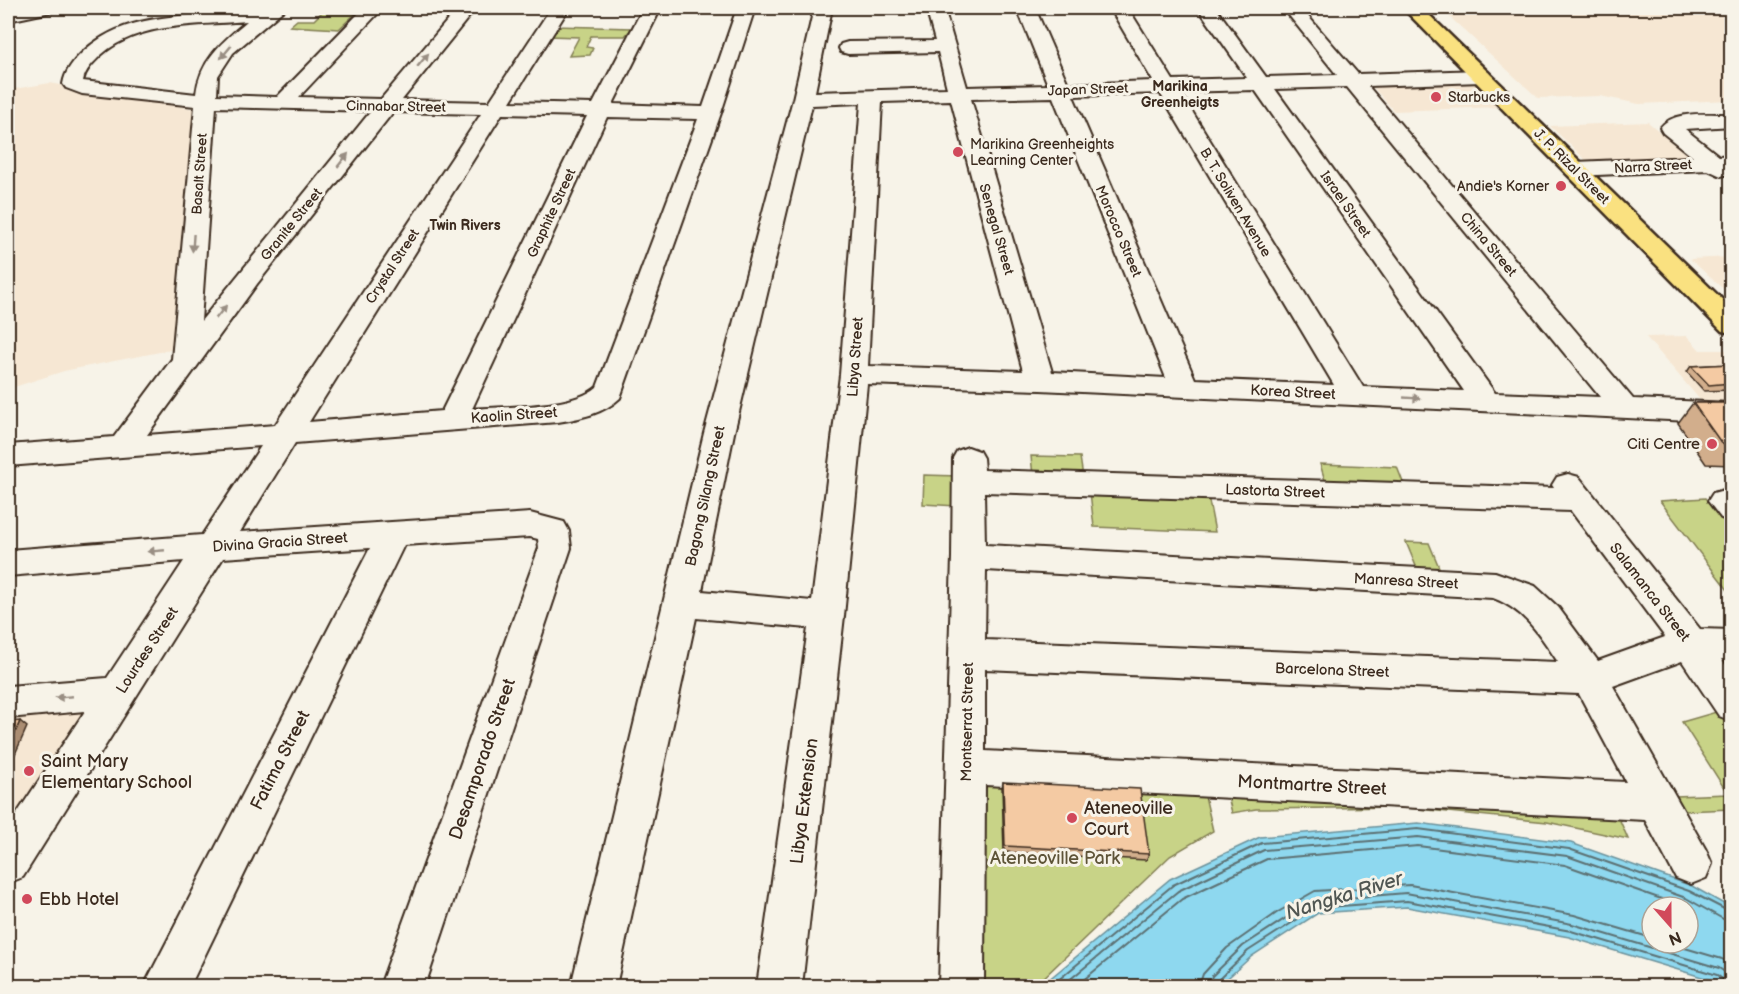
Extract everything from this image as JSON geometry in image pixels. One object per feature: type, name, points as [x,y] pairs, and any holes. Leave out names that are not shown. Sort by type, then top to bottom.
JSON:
[{"type":"main road","name":"J. P. Rizal Street","points":[[1412,8],[1731,325]]},
{"type":"street","points":[[8,16],[45,8]]},
{"type":"street","points":[[282,103],[374,8]]},
{"type":"street","name":"Granite Street","points":[[123,447],[185,358],[386,105],[467,8]]},
{"type":"street","name":"Crystal Street","points":[[284,435],[493,108],[560,8]]},
{"type":"street","name":"Graphite Street","points":[[453,419],[600,110],[652,8]]},
{"type":"street","name":"Kaolin Street","points":[[8,456],[558,412],[580,409],[603,399],[610,391],[711,113],[746,8]]},
{"type":"street","name":"Bagong Silang Street","points":[[593,987],[719,433],[803,99],[823,8]]},
{"type":"street","name":"Senegal Street","points":[[935,8],[1040,381]]},
{"type":"street","name":"Morocco Street","points":[[1026,8],[1184,387]]},
{"type":"street","name":"B. T. Soliven Avenue","points":[[1119,8],[1354,395]]},
{"type":"street","name":"Israel Street","points":[[1207,8],[1486,401]]},
{"type":"street","name":"China Street","points":[[1292,8],[1625,408]]},
{"type":"street","name":"Cinnabar Street","points":[[272,11],[148,25],[128,30],[113,38],[78,68],[73,77],[74,84],[82,88],[204,101],[711,113]]},
{"type":"street","name":"Basalt Street","points":[[185,358],[204,101],[208,76],[226,49],[272,11]]},
{"type":"street","points":[[848,48],[946,46]]},
{"type":"street","name":"Japan Street","points":[[803,99],[1481,76]]},
{"type":"street","name":"Libya Street","points":[[827,616],[854,375],[872,97]]},
{"type":"street","points":[[1726,168],[1672,129],[1673,125],[1682,122],[1731,120]]},
{"type":"street","name":"Narra Street","points":[[1575,169],[1726,168]]},
{"type":"street","name":"Korea Street","points":[[854,375],[1184,387],[1731,413]]},
{"type":"street","name":"Lourdes Street","points":[[8,863],[284,435]]},
{"type":"street","name":"Lastorta Street","points":[[969,470],[1572,491]]},
{"type":"street","name":"Montserrat Street","points":[[961,987],[968,654],[969,470]]},
{"type":"street","name":"Salamanca Street","points":[[1572,491],[1690,643],[1731,705]]},
{"type":"street","name":"Divina Gracia Street","points":[[8,563],[214,546],[530,525],[553,531]]},
{"type":"street","name":"Desamporado Street","points":[[403,987],[555,548],[553,531]]},
{"type":"street","name":"Fatima Street","points":[[168,987],[393,534]]},
{"type":"street","name":"Manresa Street","points":[[969,557],[1496,585],[1523,595],[1546,617],[1590,679],[1691,864]]},
{"type":"street","points":[[682,603],[827,616]]},
{"type":"street","name":"Libya Extension","points":[[780,987],[827,616]]},
{"type":"street","points":[[1690,643],[1731,645]]},
{"type":"street","name":"Barcelona Street","points":[[968,654],[1590,679],[1690,643]]},
{"type":"street","points":[[8,702],[120,692]]},
{"type":"street","name":"Montmartre Street","points":[[966,767],[1658,802]]},
{"type":"shaded area","points":[[1440,8],[1731,8],[1731,100],[1639,104],[1600,96],[1538,98]]},
{"type":"shaded area","points":[[50,83],[194,109],[204,125],[180,348],[64,371],[8,389],[8,90]]},
{"type":"shaded area","name":"Starbucks","points":[[1475,83],[1500,107],[1394,111],[1373,87]]},
{"type":"shaded area","points":[[1648,122],[1691,158],[1588,162],[1550,126]]},
{"type":"shaded area","points":[[1731,257],[1731,296],[1690,259]]},
{"type":"shaded area","points":[[1687,336],[1700,350],[1731,350],[1731,402],[1701,401],[1646,337]]},
{"type":"shaded area","name":"Saint Mary Elementary School","points":[[97,700],[8,834],[8,707]]},
{"type":"green space","points":[[324,10],[357,12],[339,29],[290,26],[297,20],[314,20]]},
{"type":"green space","points":[[554,26],[632,28],[625,36],[591,36],[586,47],[593,48],[590,55],[569,56],[579,37],[548,36]]},
{"type":"green space","points":[[1031,456],[1080,457],[1083,477],[1033,476]]},
{"type":"green space","points":[[1320,464],[1397,467],[1406,490],[1327,487]]},
{"type":"green space","points":[[924,475],[958,476],[957,506],[923,504]]},
{"type":"green space","points":[[1090,492],[1208,496],[1215,532],[1094,527]]},
{"type":"green space","points":[[1705,498],[1731,528],[1731,594],[1660,501]]},
{"type":"green space","points":[[1406,542],[1429,543],[1441,572],[1418,571]]},
{"type":"green space","points":[[1723,710],[1731,722],[1731,809],[1684,811],[1676,796],[1728,794],[1682,722]]},
{"type":"green space","name":"Ateneoville Park","points":[[981,777],[1203,787],[1213,831],[1170,856],[1035,986],[970,986]]},
{"type":"green space","points":[[1227,792],[1618,816],[1628,839],[1547,822],[1398,807],[1256,809],[1232,813]]},
{"type":"water","name":"Nangka River","points":[[1418,823],[1571,843],[1692,886],[1731,908],[1731,986],[1723,986],[1715,981],[1569,937],[1407,907],[1318,913],[1252,956],[1219,986],[1041,986],[1170,879],[1260,837]]},
{"type":"building","points":[[1731,364],[1731,383],[1709,385],[1691,366]]},
{"type":"building","points":[[1693,403],[1731,403],[1731,444],[1722,444]]},
{"type":"building","points":[[20,721],[8,749],[8,722]]},
{"type":"building","name":"Ateneoville Court","points":[[1003,782],[1140,789],[1149,854],[1005,846]]},
{"type":"place","name":"Starbucks","points":[[1436,97]]},
{"type":"place","name":"Marikina Greenheights Learning Center","points":[[958,152]]},
{"type":"place","name":"Andie's Korner","points":[[1561,186]]},
{"type":"place","name":"Citi Centre","points":[[1712,444]]},
{"type":"place","name":"Saint Mary Elementary School","points":[[29,771]]},
{"type":"place","name":"Ateneoville Court","points":[[1072,818]]},
{"type":"place","name":"Ebb Hotel","points":[[27,899]]},
{"type":"district","name":"Marikina Greenheigts","points":[[1180,94]]},
{"type":"district","name":"Twin Rivers","points":[[465,225]]}]
